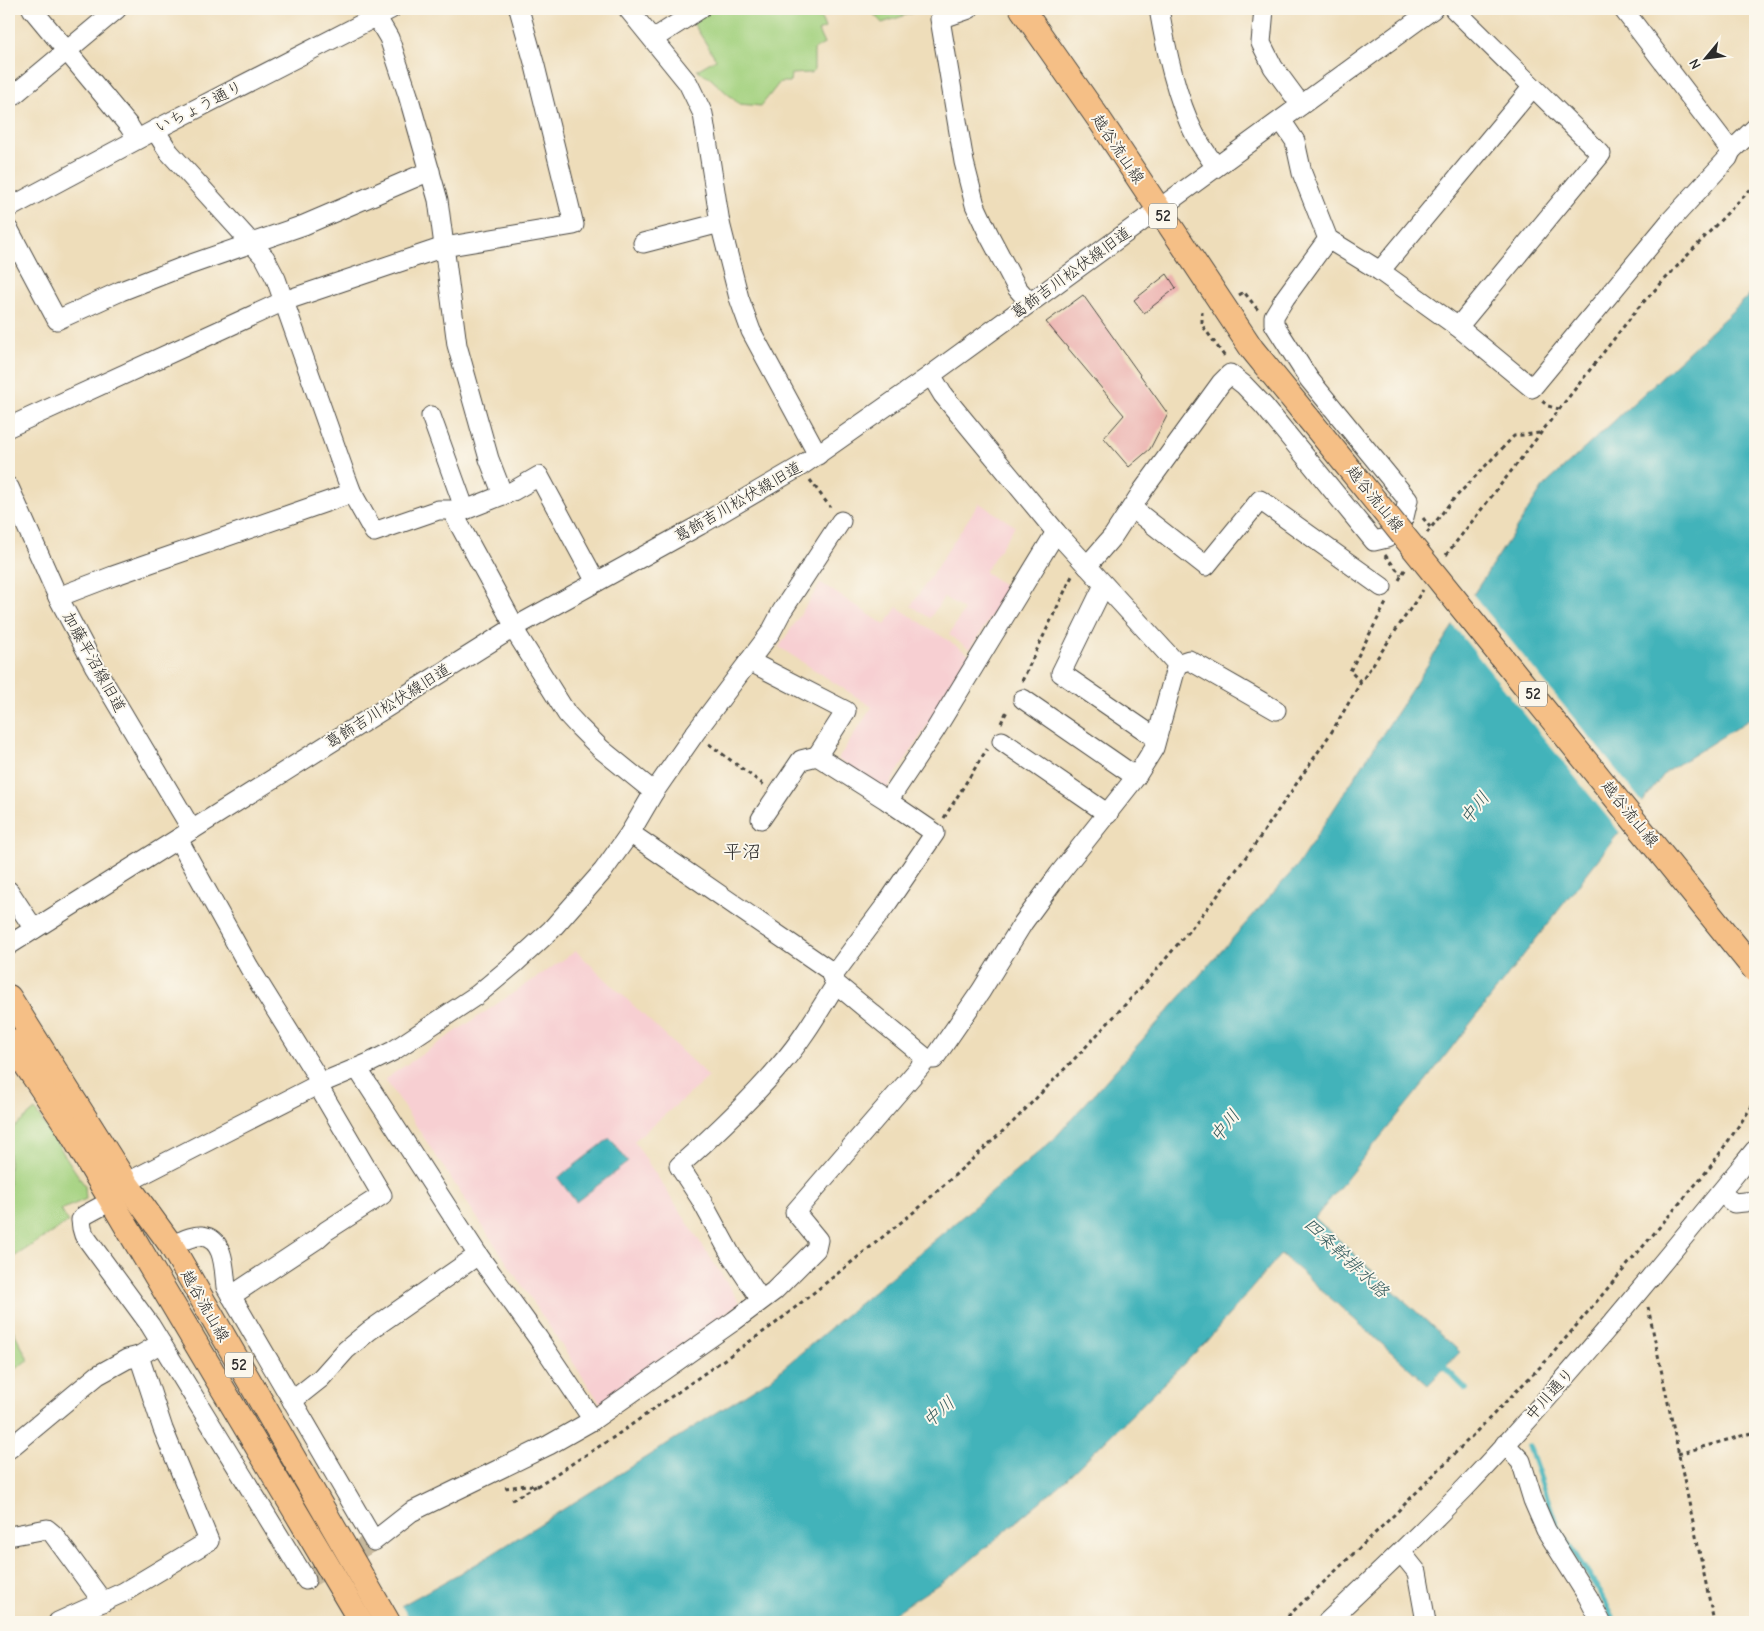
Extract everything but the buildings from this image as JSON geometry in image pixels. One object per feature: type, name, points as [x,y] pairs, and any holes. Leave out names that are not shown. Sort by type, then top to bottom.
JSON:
[{"type":"main road","name":"越谷流山線","points":[[1022,9],[1252,349],[1755,970]]},
{"type":"main road","name":"越谷流山線","points":[[9,998],[126,1183],[171,1245],[388,1622]]},
{"type":"main road","name":"越谷流山線","points":[[9,1040],[67,1126],[361,1622]]},
{"type":"street","points":[[32,9],[129,126],[137,139]]},
{"type":"street","points":[[9,99],[117,9]]},
{"type":"street","points":[[9,427],[284,301],[444,247],[574,225],[519,9]]},
{"type":"street","points":[[628,9],[688,83],[703,114],[720,223],[739,298],[751,331],[818,455]]},
{"type":"street","points":[[653,39],[700,9]]},
{"type":"street","points":[[969,9],[940,18],[964,162],[975,205],[989,235],[1017,288],[1030,303]]},
{"type":"street","points":[[1159,9],[1171,65],[1181,98],[1195,135],[1216,168]]},
{"type":"street","points":[[1264,9],[1261,43],[1273,67],[1301,105]]},
{"type":"street","name":"葛飾吉川松伏線旧道","points":[[9,945],[514,627],[724,511],[818,455],[1434,9]]},
{"type":"street","points":[[1454,9],[1601,154],[1458,327]]},
{"type":"street","points":[[1623,9],[1731,151]]},
{"type":"street","points":[[384,13],[389,38],[408,95],[438,200],[457,345],[489,459],[503,495]]},
{"type":"street","name":"いちょう通り","points":[[9,208],[137,139],[384,13]]},
{"type":"street","points":[[1380,271],[1532,88]]},
{"type":"street","points":[[1282,120],[1295,141],[1302,173],[1328,239],[1380,271],[1458,327],[1532,388],[1671,220],[1728,158],[1731,151],[1755,128]]},
{"type":"street","points":[[155,130],[169,152],[265,258],[276,279],[352,493],[374,532],[438,510],[458,511],[503,495],[539,476],[596,582]]},
{"type":"street","points":[[9,230],[57,320],[146,281],[304,224],[430,171]]},
{"type":"street","points":[[643,243],[720,223]]},
{"type":"street","points":[[1087,566],[1113,536],[1221,383],[1233,377],[1264,406],[1374,541],[1387,538],[1404,517],[1408,500],[1308,379],[1274,324],[1274,316],[1285,298],[1328,239]]},
{"type":"street","points":[[931,375],[943,395],[970,429],[1056,532],[1177,664]]},
{"type":"street","points":[[431,416],[458,511],[514,627],[567,714],[601,749],[654,792]]},
{"type":"street","name":"加藤平沼線旧道","points":[[9,487],[58,597],[185,834],[249,967],[319,1083],[382,1195],[231,1296]]},
{"type":"street","points":[[58,597],[352,493]]},
{"type":"street","points":[[1132,508],[1206,566],[1260,500],[1382,587]]},
{"type":"street","points":[[126,1183],[319,1083],[393,1051],[477,995],[551,930],[584,894],[630,833],[654,792],[694,733],[771,632],[841,521]]},
{"type":"street","points":[[888,802],[934,732],[1056,532]]},
{"type":"street","points":[[1104,585],[1060,673],[1156,738]]},
{"type":"street","points":[[1177,664],[1189,660],[1276,710]]},
{"type":"street","points":[[749,661],[846,711],[817,756],[801,760],[761,818]]},
{"type":"street","points":[[630,833],[829,970],[834,980],[927,1059],[934,1059],[1059,874],[1136,778],[1154,748],[1177,664]]},
{"type":"street","points":[[1023,700],[1136,778]]},
{"type":"street","points":[[1002,741],[1108,814]]},
{"type":"street","points":[[761,1300],[731,1255],[700,1198],[679,1166],[707,1141],[782,1063],[804,1034],[834,980],[934,833],[817,756]]},
{"type":"street","points":[[9,891],[34,929]]},
{"type":"street","points":[[171,1245],[201,1236],[211,1239],[219,1248],[224,1260],[226,1287],[374,1541],[411,1512],[549,1445],[593,1420],[774,1291],[816,1249],[818,1240],[794,1212],[927,1059]]},
{"type":"street","points":[[356,1068],[478,1255],[538,1338],[593,1420]]},
{"type":"street","name":"中川通り","points":[[1327,1622],[1401,1552],[1505,1444],[1641,1290],[1755,1150]]},
{"type":"street","points":[[1720,1193],[1734,1203],[1755,1201]]},
{"type":"street","points":[[111,1201],[86,1215],[82,1220],[84,1235],[162,1343],[306,1580]]},
{"type":"street","points":[[292,1401],[315,1383],[346,1350],[369,1331],[478,1255]]},
{"type":"street","points":[[9,1449],[98,1375],[162,1343]]},
{"type":"street","points":[[58,1622],[124,1592],[209,1541],[163,1429],[139,1356]]},
{"type":"street","points":[[1505,1444],[1521,1461],[1533,1500],[1546,1530],[1588,1597],[1601,1622]]},
{"type":"street","points":[[9,1536],[47,1529],[53,1534],[102,1602]]},
{"type":"street","points":[[1401,1552],[1417,1572],[1426,1622]]},
{"type":"path","points":[[1444,558],[1638,308],[1755,185]]},
{"type":"path","points":[[1236,297],[1244,292],[1264,318],[1274,324]]},
{"type":"path","points":[[1202,311],[1202,325],[1219,350],[1230,362],[1233,377]]},
{"type":"path","points":[[1548,406],[1559,409]]},
{"type":"path","points":[[801,466],[841,521]]},
{"type":"path","points":[[512,1500],[614,1437],[776,1324],[920,1207],[1014,1121],[1149,979],[1215,899],[1256,843],[1331,733],[1361,682],[1427,583]]},
{"type":"path","points":[[694,733],[778,795]]},
{"type":"path","points":[[1282,1622],[1395,1514],[1548,1359],[1711,1166],[1755,1102]]},
{"type":"path","points":[[1641,1290],[1650,1312],[1714,1622]]},
{"type":"path","points":[[1678,1454],[1755,1432]]},
{"type":"path","points":[[502,1489],[527,1485],[536,1486]]},
{"type":"shaded area","points":[[979,503],[1015,526],[985,572],[1010,589],[970,649],[949,635],[964,610],[944,597],[930,618],[911,606]]},
{"type":"shaded area","points":[[821,583],[885,625],[897,607],[972,656],[886,790],[838,759],[872,707],[779,647]]},
{"type":"shaded area","points":[[576,951],[709,1077],[634,1141],[740,1303],[600,1403],[385,1079]]},
{"type":"green space","points":[[710,9],[828,9],[820,15],[825,28],[818,31],[824,44],[814,50],[814,71],[811,73],[791,74],[790,82],[780,82],[761,106],[739,104],[710,78],[697,70],[716,59],[691,20]]},
{"type":"green space","points":[[869,9],[924,9],[882,23]]},
{"type":"green space","points":[[35,1110],[85,1186],[86,1199],[61,1210],[68,1222],[9,1260],[9,1132]]},
{"type":"green space","points":[[9,1322],[29,1361],[9,1372]]},
{"type":"water","name":"中川","points":[[1755,290],[1755,716],[1666,772],[1428,1078],[1315,1218],[1460,1352],[1428,1385],[1281,1254],[1205,1343],[1063,1482],[957,1572],[881,1622],[372,1622],[478,1563],[770,1379],[1053,1140],[1297,866],[1543,487]]},
{"type":"water","points":[[610,1138],[628,1162],[576,1202],[558,1178]]},
{"type":"pier","points":[[1471,592],[1644,804],[1621,834],[1451,623]]},
{"type":"pier","points":[[400,1604],[412,1622],[370,1622],[371,1620]]},
{"type":"waterway","name":"四条幹排水路","points":[[1440,1363],[1466,1389]]},
{"type":"waterway","name":"四条幹排水路","points":[[1529,1446],[1557,1526],[1601,1594],[1615,1622]]},
{"type":"tunnel","points":[[306,1580],[374,1541]]},
{"type":"district","name":"平沼","points":[[742,852]]}]
